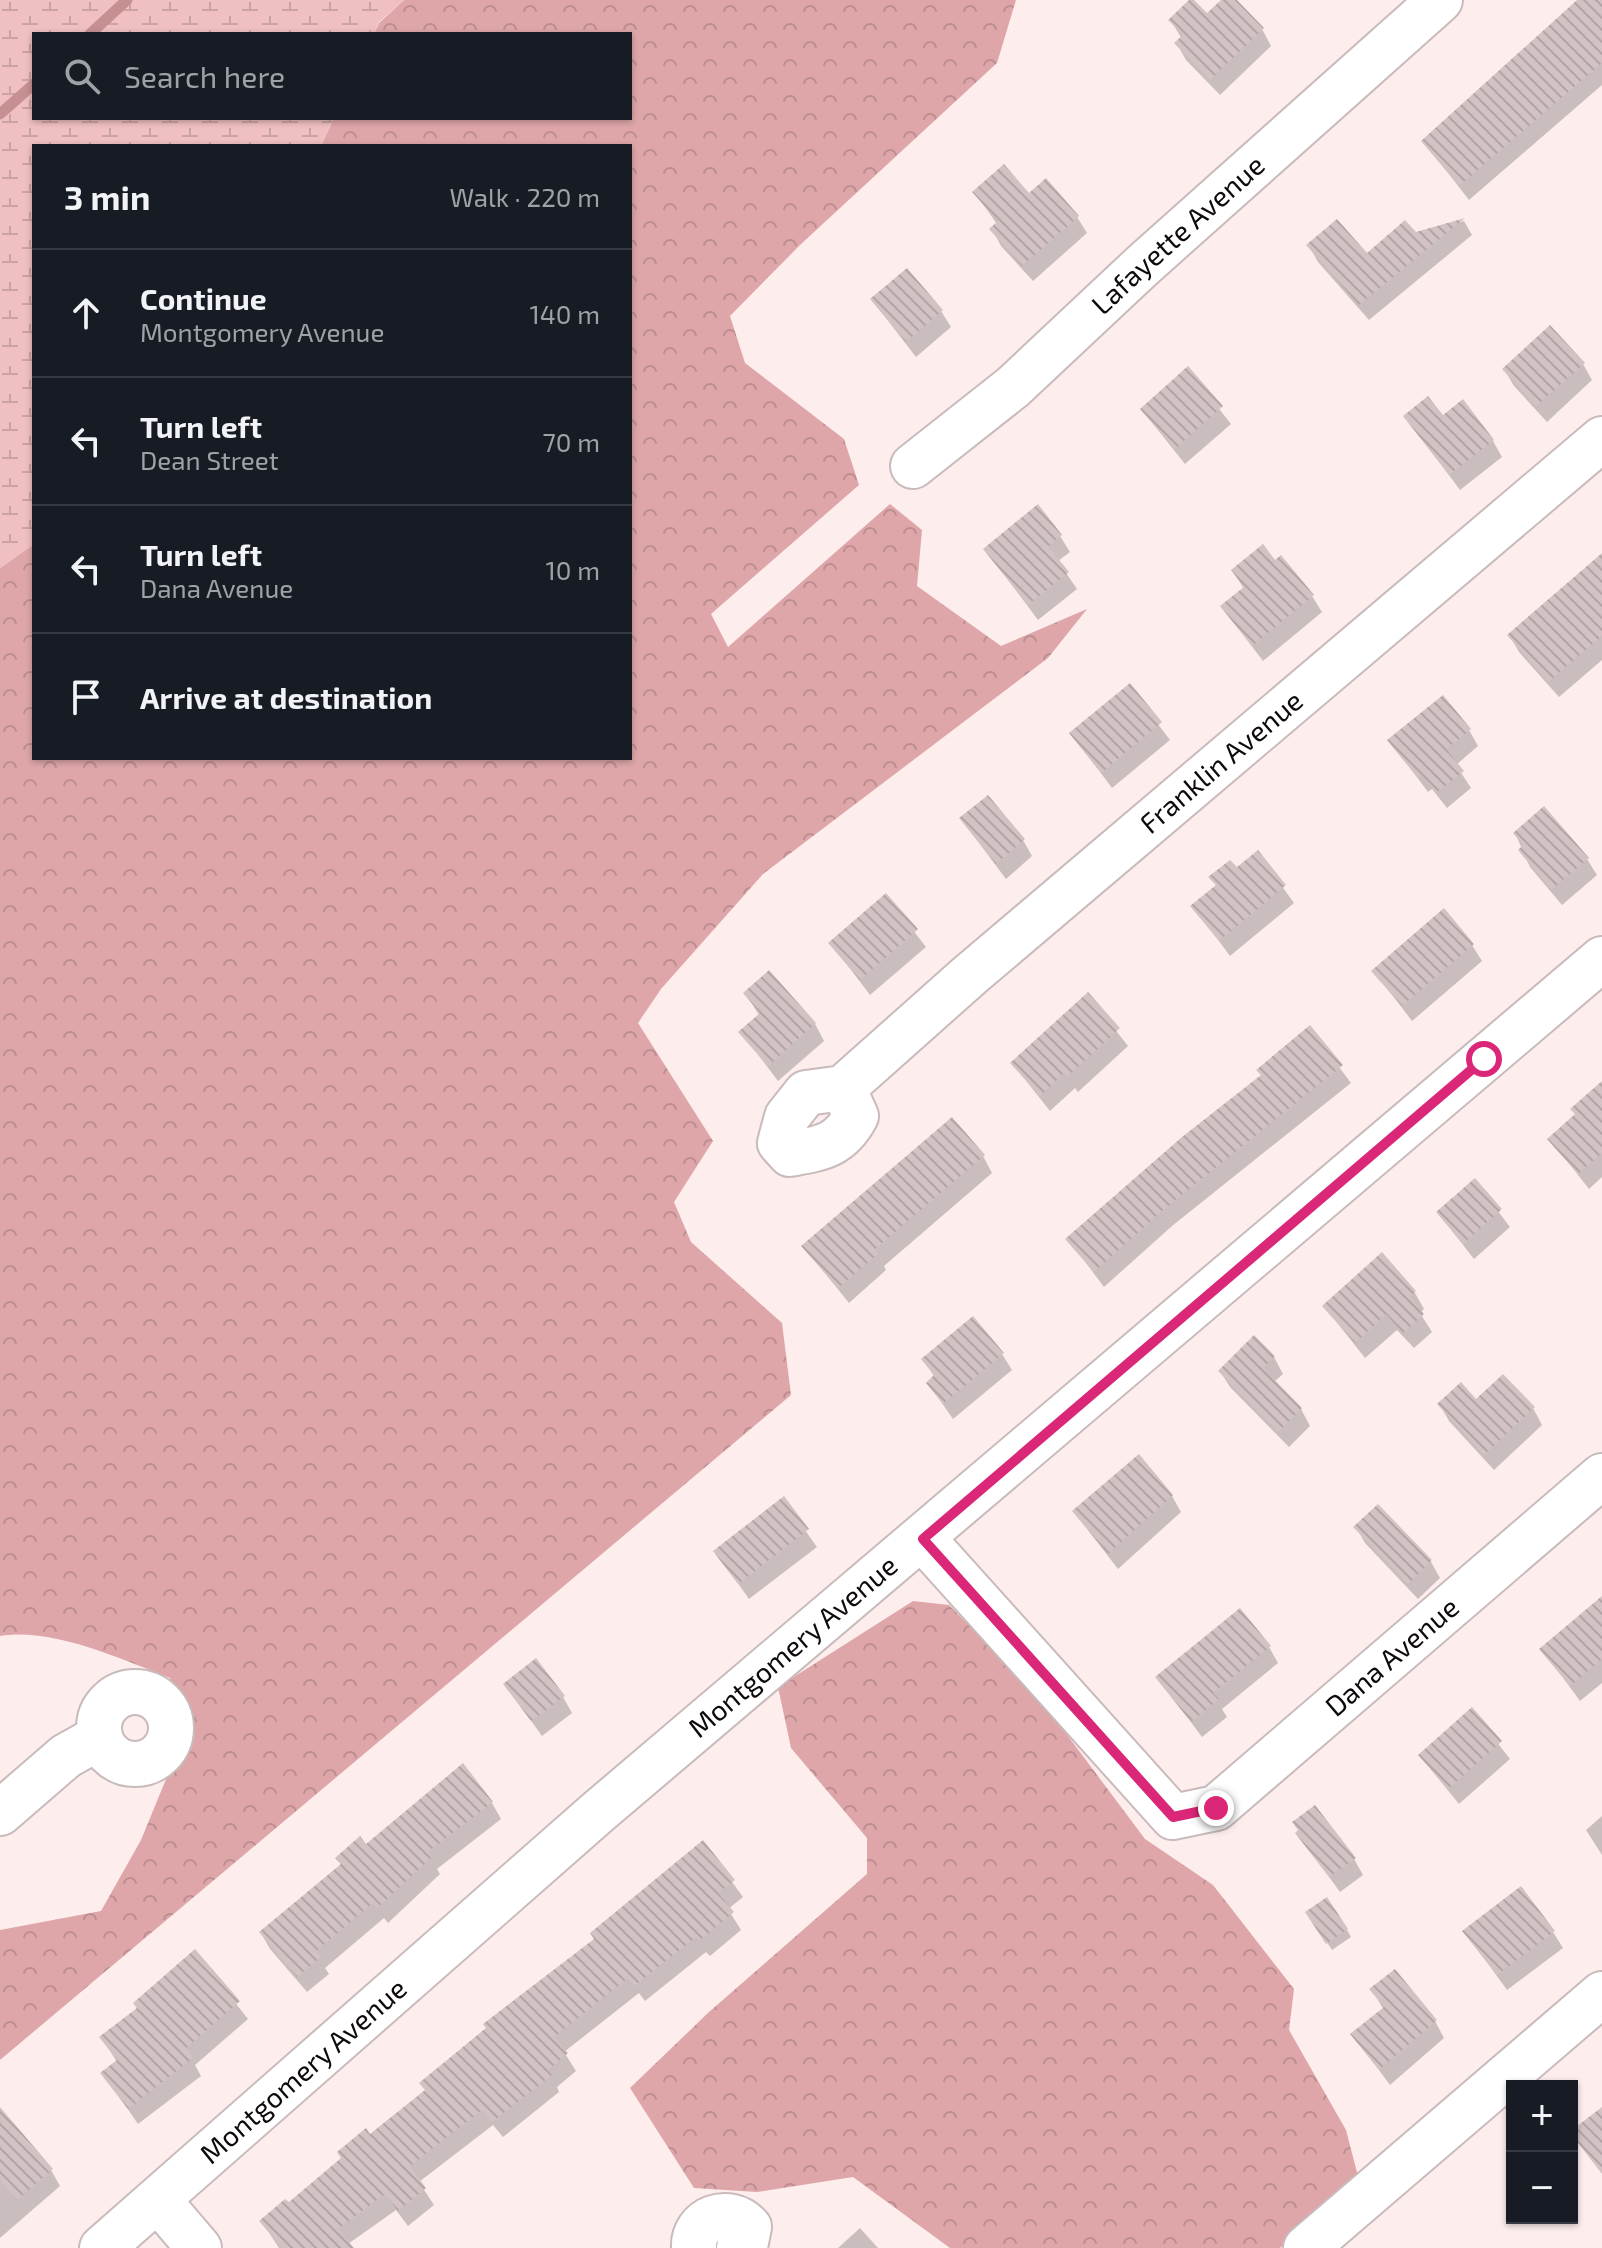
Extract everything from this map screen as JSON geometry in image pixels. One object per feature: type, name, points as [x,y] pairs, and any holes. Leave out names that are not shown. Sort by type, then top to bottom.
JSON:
[{"type":"street","name":"Lafayette Avenue","points":[[913,466],[1013,387],[1142,266],[1440,0]]},
{"type":"street","name":"Franklin Avenue","points":[[843,1088],[970,975],[1602,439]]},
{"type":"street","name":"Montgomery Avenue","points":[[102,2248],[598,1812],[1602,959]]},
{"type":"street","name":"Dana Avenue","points":[[923,1539],[1173,1817],[1216,1808],[1602,1476]]},
{"type":"street","points":[[0,1813],[66,1756],[100,1737]]},
{"type":"street","points":[[1306,2248],[1602,1994]]},
{"type":"street","points":[[158,2200],[199,2248]]},
{"type":"street","points":[[694,2248],[693,2236],[698,2228],[710,2219],[727,2215],[741,2218],[749,2227],[746,2242],[739,2248]]},
{"type":"green space","points":[[0,0],[404,0],[379,22],[375,32],[32,32],[32,120],[333,120],[322,144],[32,144],[32,545],[0,568]]},
{"type":"green space","points":[[404,0],[1016,0],[997,63],[800,245],[730,316],[745,363],[844,439],[859,485],[711,614],[728,647],[890,504],[922,530],[917,586],[1001,646],[1087,609],[1048,658],[763,874],[661,989],[638,1023],[713,1141],[674,1202],[691,1242],[782,1323],[791,1395],[0,2060],[0,1930],[101,1911],[141,1840],[178,1750],[170,1678],[64,1640],[20,1634],[0,1636],[0,568],[32,545],[32,760],[632,760],[632,144],[322,144],[333,120],[632,120],[632,32],[375,32],[379,23]]},
{"type":"green space","points":[[913,1601],[949,1605],[1035,1692],[1145,1839],[1213,1885],[1294,1989],[1289,2030],[1346,2130],[1360,2184],[1280,2248],[950,2248],[853,2177],[757,2192],[694,2188],[630,2088],[709,2012],[867,1874],[867,1838],[791,1748],[778,1687]]},
{"type":"building","points":[[1189,0],[1194,0],[1207,13],[1221,0],[1237,0],[1264,28],[1210,80],[1174,43],[1183,35],[1168,20]]},
{"type":"building","points":[[1577,0],[1602,0],[1602,63],[1459,186],[1421,141]]},
{"type":"building","points":[[1004,164],[1029,193],[1046,178],[1079,216],[1022,266],[989,229],[998,221],[972,192]]},
{"type":"building","points":[[1465,218],[1359,305],[1306,245],[1337,219],[1367,253],[1405,220],[1416,232]]},
{"type":"building","points":[[907,268],[943,310],[906,342],[870,299]]},
{"type":"building","points":[[1550,325],[1585,363],[1536,406],[1502,369]]},
{"type":"building","points":[[1188,366],[1223,406],[1175,449],[1140,409]]},
{"type":"building","points":[[1428,396],[1443,415],[1463,399],[1494,440],[1449,475],[1403,416]]},
{"type":"building","points":[[1038,504],[1062,535],[1048,546],[1069,572],[1028,605],[983,549]]},
{"type":"building","points":[[1263,544],[1275,560],[1281,555],[1314,595],[1252,646],[1220,606],[1244,587],[1231,570]]},
{"type":"building","points":[[1602,553],[1602,636],[1548,682],[1507,635]]},
{"type":"building","points":[[1130,683],[1162,722],[1101,773],[1069,733]]},
{"type":"building","points":[[1443,695],[1471,729],[1446,749],[1464,771],[1436,793],[1421,774],[1417,777],[1387,740]]},
{"type":"building","points":[[988,795],[1025,839],[996,864],[959,818]]},
{"type":"building","points":[[1544,806],[1589,858],[1551,890],[1518,850],[1523,845],[1513,833]]},
{"type":"building","points":[[1258,850],[1286,885],[1219,941],[1190,906],[1216,885],[1208,877],[1230,860],[1237,867]]},
{"type":"building","points":[[886,893],[918,929],[860,980],[828,943]]},
{"type":"building","points":[[1444,908],[1474,944],[1402,1006],[1371,971]]},
{"type":"building","points":[[769,970],[816,1023],[768,1066],[738,1032],[760,1013],[743,993]]},
{"type":"building","points":[[1088,992],[1120,1028],[1067,1077],[1064,1073],[1040,1096],[1010,1063]]},
{"type":"building","points":[[1310,1025],[1343,1065],[1163,1210],[1094,1272],[1065,1239],[1182,1137],[1261,1075],[1256,1070]]},
{"type":"building","points":[[1602,1081],[1602,1153],[1578,1174],[1547,1139],[1575,1114],[1570,1109]]},
{"type":"building","points":[[952,1117],[985,1155],[875,1249],[879,1253],[838,1288],[801,1246]]},
{"type":"building","points":[[1475,1178],[1502,1209],[1463,1244],[1436,1212]]},
{"type":"building","points":[[1382,1252],[1416,1291],[1410,1297],[1424,1314],[1403,1333],[1386,1314],[1355,1343],[1322,1306]]},
{"type":"building","points":[[973,1316],[1004,1353],[943,1404],[926,1383],[934,1375],[921,1359]]},
{"type":"building","points":[[1254,1335],[1275,1356],[1263,1368],[1302,1408],[1278,1432],[1218,1371]]},
{"type":"building","points":[[1503,1374],[1535,1407],[1484,1455],[1437,1404],[1461,1382],[1476,1399]]},
{"type":"building","points":[[1139,1454],[1173,1495],[1108,1554],[1072,1511]]},
{"type":"building","points":[[784,1496],[809,1529],[738,1584],[713,1551]]},
{"type":"building","points":[[1378,1504],[1432,1560],[1408,1584],[1353,1527]]},
{"type":"building","points":[[1602,1596],[1602,1659],[1570,1686],[1539,1649]]},
{"type":"building","points":[[1240,1608],[1271,1646],[1213,1693],[1219,1699],[1191,1722],[1155,1677]]},
{"type":"building","points":[[536,1658],[565,1696],[531,1721],[503,1684]]},
{"type":"building","points":[[1472,1707],[1502,1741],[1448,1789],[1418,1755]]},
{"type":"building","points":[[463,1763],[493,1802],[428,1852],[432,1857],[377,1908],[373,1903],[316,1951],[321,1957],[297,1977],[259,1932],[341,1864],[335,1858],[360,1836],[366,1844]]},
{"type":"building","points":[[1315,1805],[1356,1858],[1329,1877],[1295,1833],[1298,1830],[1292,1822]]},
{"type":"building","points":[[703,1840],[735,1880],[718,1893],[734,1912],[699,1941],[696,1937],[634,1986],[628,1978],[554,2037],[568,2053],[548,2070],[552,2075],[492,2122],[482,2110],[410,2166],[426,2188],[398,2211],[385,2194],[338,2229],[354,2248],[282,2248],[259,2221],[285,2199],[289,2202],[341,2158],[337,2152],[366,2128],[370,2134],[425,2090],[419,2083],[486,2028],[483,2024],[594,1939],[590,1933]]},
{"type":"building","points":[[1521,1886],[1555,1931],[1497,1975],[1462,1931]]},
{"type":"building","points":[[1327,1897],[1348,1929],[1326,1944],[1305,1912]]},
{"type":"building","points":[[195,1949],[240,2001],[186,2048],[193,2058],[128,2109],[100,2073],[117,2060],[99,2037],[137,2008],[133,2003]]},
{"type":"building","points":[[1395,1969],[1437,2020],[1379,2070],[1350,2034],[1384,2007],[1369,1989]]},
{"type":"building","points":[[0,2107],[53,2169],[17,2200],[0,2180]]},
{"type":"building","points":[[1602,2107],[1602,2174],[1578,2143],[1578,2125]]},
{"type":"waterway","points":[[92,32],[127,0]]},
{"type":"waterway","points":[[0,114],[32,86]]},
{"type":"route","points":[[1216,1808],[1173,1817],[923,1539],[1272,1237],[1484,1059]]}]
